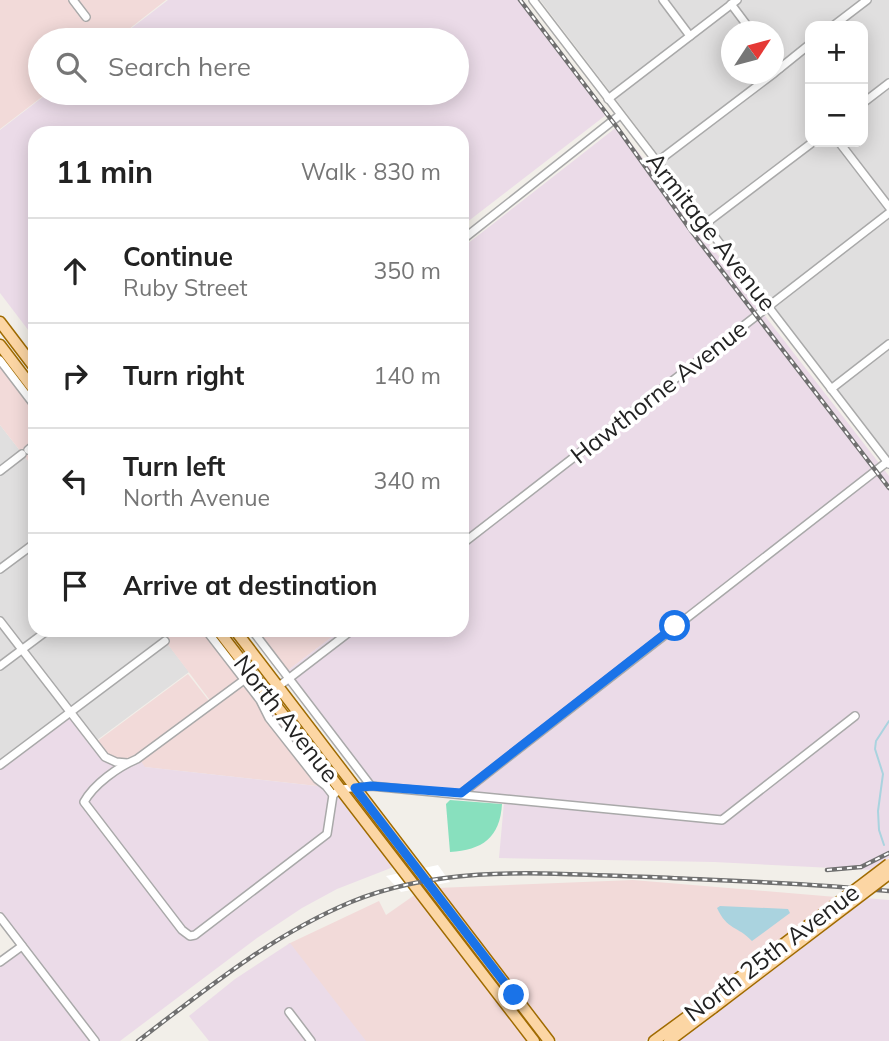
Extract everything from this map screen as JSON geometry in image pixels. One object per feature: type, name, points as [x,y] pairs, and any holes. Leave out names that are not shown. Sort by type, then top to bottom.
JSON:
[{"type":"main road","points":[[0,322],[28,359]]},
{"type":"main road","points":[[0,333],[21,350]]},
{"type":"main road","points":[[0,345],[28,382]]},
{"type":"main road","name":"North Avenue","points":[[224,637],[264,697],[533,1040]]},
{"type":"main road","name":"North Avenue","points":[[241,637],[549,1041]]},
{"type":"main road","points":[[220,649],[233,649]]},
{"type":"main road","name":"North 25th Avenue","points":[[669,1041],[698,1014],[889,864]]},
{"type":"main road","name":"North 25th Avenue","points":[[654,1041],[698,1014],[889,874]]},
{"type":"main road","points":[[504,1003],[514,995]]},
{"type":"main road","points":[[533,1040],[542,1032]]},
{"type":"street","points":[[73,0],[86,17]]},
{"type":"street","name":"Armitage Avenue","points":[[533,0],[888,463]]},
{"type":"street","points":[[663,0],[690,36]]},
{"type":"street","points":[[840,21],[867,0]]},
{"type":"street","points":[[608,99],[734,2],[745,21]]},
{"type":"street","points":[[784,65],[805,48]]},
{"type":"street","points":[[868,99],[889,83]]},
{"type":"street","points":[[657,162],[759,84]]},
{"type":"street","points":[[469,234],[620,115]]},
{"type":"street","points":[[705,224],[806,147]]},
{"type":"street","points":[[843,147],[889,207]]},
{"type":"street","name":"Hawthorne Avenue","points":[[469,539],[889,213]]},
{"type":"street","points":[[831,389],[889,344]]},
{"type":"street","points":[[0,360],[28,397]]},
{"type":"street","points":[[0,471],[28,450]]},
{"type":"street","points":[[461,793],[888,463]]},
{"type":"street","points":[[0,569],[28,548]]},
{"type":"street","points":[[0,621],[105,757],[127,763]]},
{"type":"street","points":[[0,666],[38,637]]},
{"type":"street","name":"North Avenue","points":[[211,637],[244,680],[264,697]]},
{"type":"street","name":"North Avenue","points":[[257,637],[371,786]]},
{"type":"street","points":[[264,697],[343,637]]},
{"type":"street","points":[[0,765],[165,641]]},
{"type":"street","points":[[244,680],[137,759],[127,763],[89,793],[84,802],[182,930],[190,936],[195,935],[327,834],[337,792],[371,786],[722,820],[855,716]]},
{"type":"street","points":[[0,917],[95,1041]]},
{"type":"street","points":[[0,962],[22,946]]},
{"type":"street","points":[[289,1012],[311,1041]]},
{"type":"shaded area","points":[[0,0],[166,0],[130,28],[28,28],[28,105],[31,105],[0,129]]},
{"type":"shaded area","points":[[168,0],[518,0],[606,115],[469,221],[469,126],[28,126],[28,330],[0,293],[0,130],[32,105],[469,105],[469,28],[132,28]]},
{"type":"shaded area","points":[[540,0],[889,0],[889,457]]},
{"type":"shaded area","points":[[618,126],[889,476],[889,858],[873,870],[714,862],[499,858],[504,802],[373,789],[287,671],[332,637],[469,637],[469,243]]},
{"type":"shaded area","points":[[0,360],[28,397],[28,461],[0,425]]},
{"type":"shaded area","points":[[0,425],[28,461],[28,637],[162,637],[189,672],[93,743],[70,713],[0,764]]},
{"type":"shaded area","points":[[162,637],[211,637],[244,680],[212,703]]},
{"type":"shaded area","points":[[261,637],[332,637],[287,671]]},
{"type":"shaded area","points":[[188,674],[213,706],[250,679],[331,783],[326,787],[144,767],[139,760],[102,758],[92,745]]},
{"type":"shaded area","points":[[69,716],[102,758],[140,760],[145,767],[326,787],[331,783],[396,866],[337,889],[302,908],[257,938],[120,1041],[0,1041],[0,966],[27,946],[0,911],[0,768]]},
{"type":"shaded area","points":[[633,880],[836,897],[645,1041],[557,1041],[437,888]]},
{"type":"shaded area","points":[[416,894],[529,1041],[364,1041],[288,944],[379,901],[386,915]]},
{"type":"shaded area","points":[[865,898],[889,900],[889,1041],[675,1041]]},
{"type":"shaded area","points":[[290,943],[366,1041],[209,1041],[189,1016],[235,979]]},
{"type":"green space","points":[[450,800],[502,804],[498,826],[493,834],[480,845],[450,852],[446,804]]},
{"type":"water","points":[[717,908],[788,909],[790,913],[752,941],[725,920]]},
{"type":"pier","points":[[438,865],[450,882],[401,892],[386,876]]},
{"type":"waterway","points":[[884,845],[879,830],[878,811],[883,774],[875,749],[876,741],[889,721]]},
{"type":"railway","points":[[520,0],[692,232],[889,488]]},
{"type":"railway","points":[[827,870],[861,867],[889,853]]},
{"type":"railway","points":[[138,1041],[240,964],[294,930],[351,902],[424,881],[461,876],[536,873],[770,882],[889,891]]},
{"type":"route","points":[[514,995],[355,788],[371,786],[461,793],[675,626]]}]
